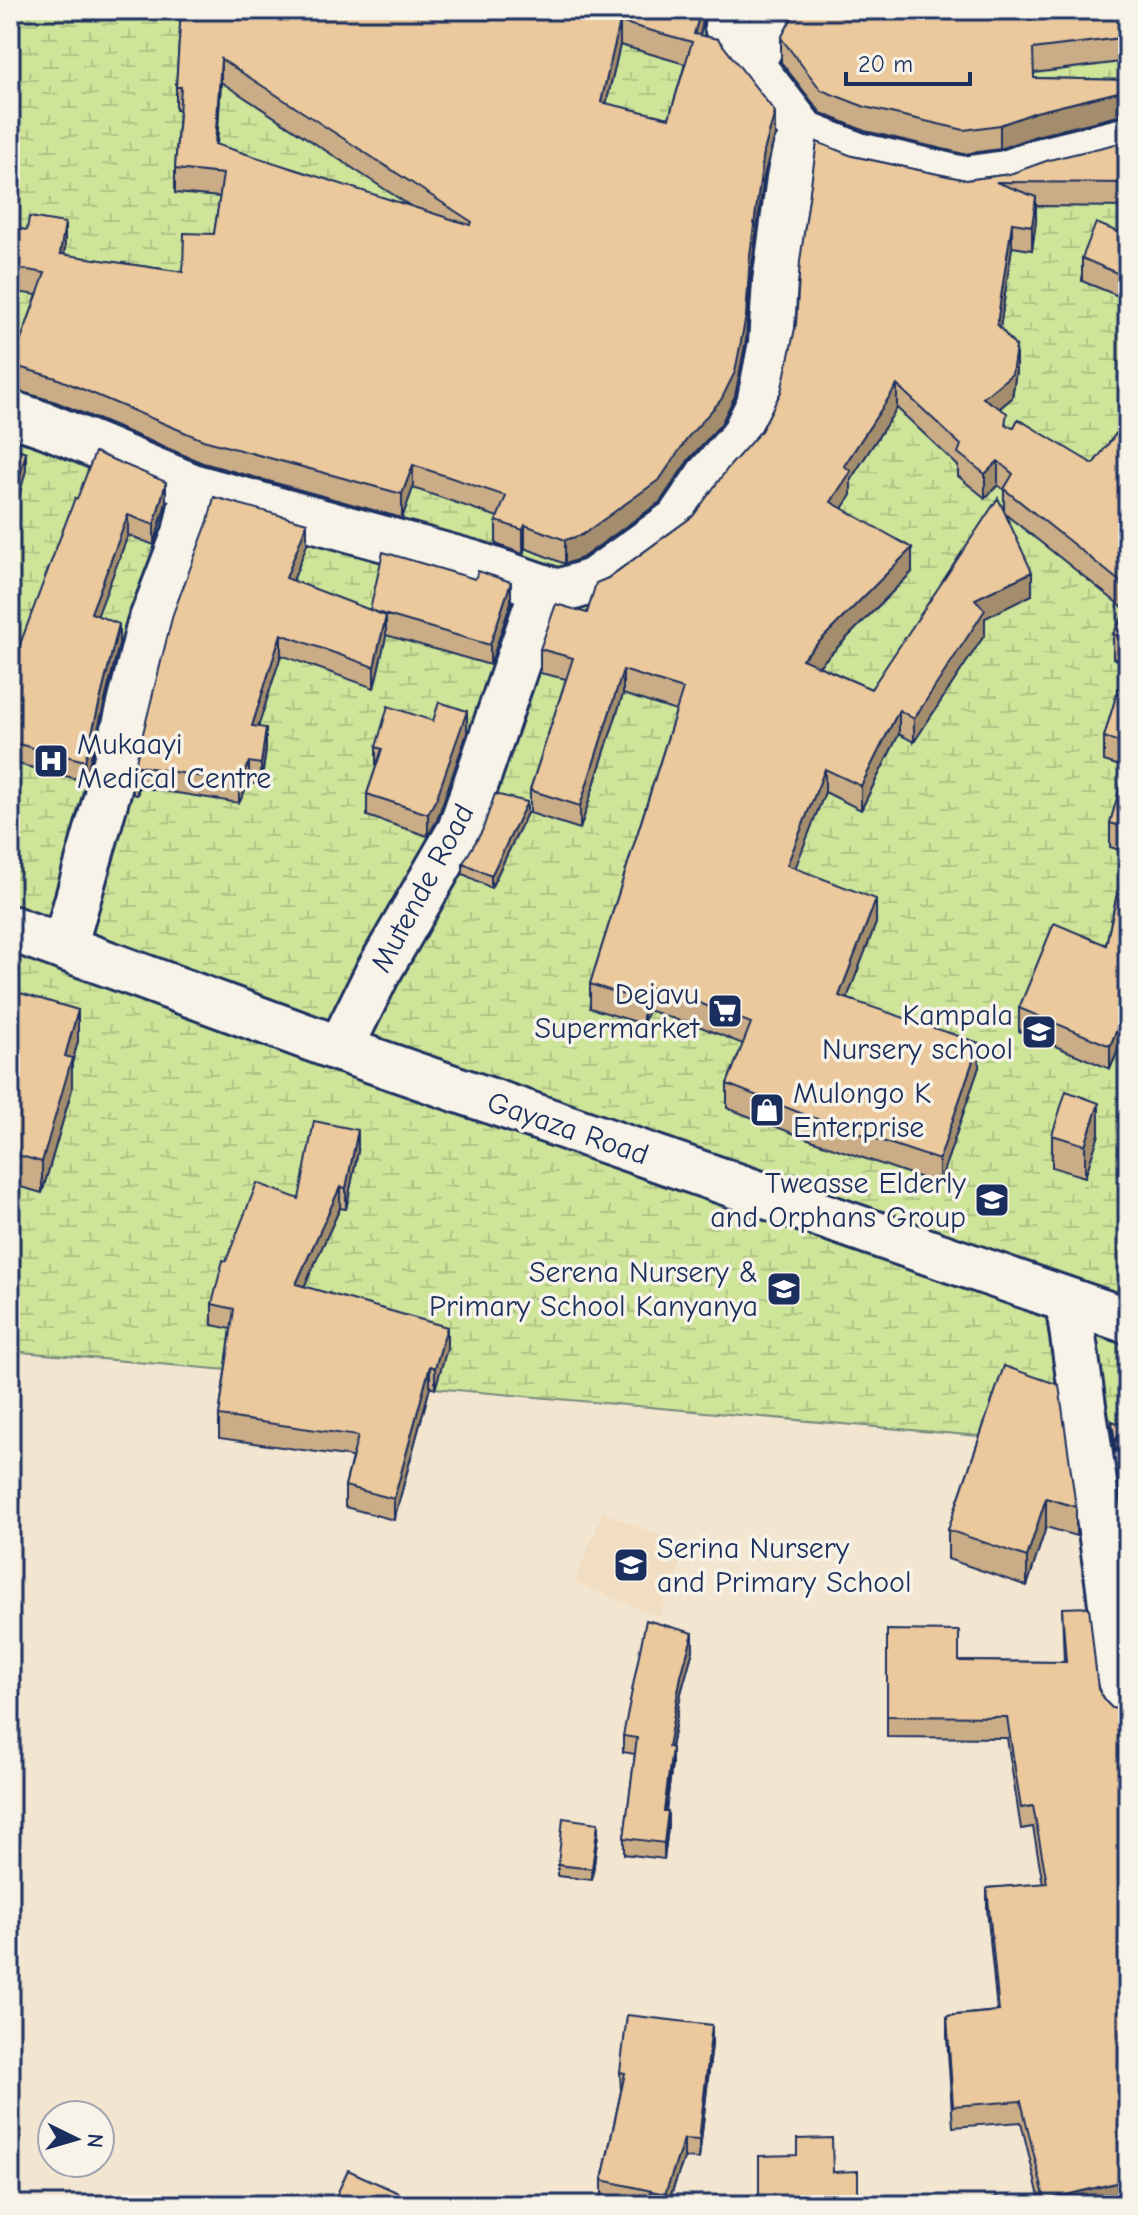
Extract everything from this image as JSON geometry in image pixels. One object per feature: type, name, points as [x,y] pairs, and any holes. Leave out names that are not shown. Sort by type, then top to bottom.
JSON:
[{"type":"street","points":[[728,10],[730,37],[805,134],[858,155],[963,179],[1006,173],[1042,160],[1128,139]]},
{"type":"street","points":[[751,64],[781,10]]},
{"type":"street","points":[[10,413],[195,487],[476,564],[558,592],[593,581],[678,520],[708,476],[742,438],[759,404],[771,343],[775,282],[789,178],[795,150],[805,134]]},
{"type":"street","points":[[64,948],[114,770],[149,627],[185,533],[195,487]]},
{"type":"street","name":"Mutende Road","points":[[340,1049],[377,974],[460,830],[543,587]]},
{"type":"street","name":"Gayaza Road","points":[[10,928],[340,1049],[1128,1321]]},
{"type":"street","points":[[1068,1301],[1123,1706]]},
{"type":"shaded area","name":"Serina Nursery and Primary School","points":[[603,1512],[688,1547],[659,1617],[575,1582]]},
{"type":"green space","points":[[10,10],[1128,10],[1128,1449],[10,1351]]},
{"type":"building","points":[[181,10],[701,10],[694,34],[718,39],[775,112],[764,151],[750,255],[746,316],[735,372],[721,400],[689,436],[660,479],[582,535],[565,540],[525,525],[523,530],[496,521],[506,496],[413,465],[402,494],[203,440],[56,378],[12,365],[45,273],[10,267],[10,227],[27,230],[29,217],[65,223],[60,254],[183,272],[184,233],[214,234],[223,174],[175,169],[181,87],[176,87]],"holes":[[[620,22],[692,42],[669,118],[601,102]],[[221,59],[472,222],[470,225],[215,144]]]},
{"type":"building","points":[[796,10],[1128,10],[1128,37],[1033,49],[1034,78],[1128,80],[1128,91],[1036,112],[1000,125],[964,130],[865,107],[821,90],[781,38]]},
{"type":"building","points":[[1128,141],[1128,183],[996,182],[1036,197],[1032,226],[1012,223],[997,324],[1016,347],[1012,374],[983,398],[1007,413],[1005,425],[1014,427],[1018,419],[1093,464],[1128,418],[1128,588],[1004,489],[1013,474],[998,461],[985,474],[958,453],[961,445],[897,385],[844,466],[851,471],[831,502],[912,548],[802,659],[871,689],[998,498],[1032,572],[975,599],[985,610],[914,719],[899,710],[861,786],[825,769],[787,865],[876,899],[839,996],[979,1043],[939,1160],[808,1116],[727,1084],[751,1023],[684,997],[648,987],[643,1001],[590,984],[683,689],[623,670],[580,806],[530,790],[573,658],[540,649],[556,604],[587,613],[596,583],[608,578],[693,516],[728,468],[761,431],[781,392],[796,324],[800,261],[817,142],[852,156],[966,180],[1010,174],[1049,160]]},
{"type":"building","points":[[1096,223],[1128,236],[1128,278],[1082,258]]},
{"type":"building","points":[[12,447],[26,452],[10,514],[10,451]]},
{"type":"building","points":[[95,452],[166,482],[154,525],[128,515],[91,613],[119,624],[85,761],[10,742],[10,671]]},
{"type":"building","points":[[214,497],[307,523],[286,578],[386,616],[374,667],[281,634],[252,726],[266,728],[261,764],[249,762],[239,783],[139,766],[137,774],[133,773],[173,614]]},
{"type":"building","points":[[383,552],[475,579],[478,571],[511,582],[490,645],[370,610]]},
{"type":"building","points":[[1128,608],[1128,641],[1113,634]]},
{"type":"building","points":[[1128,655],[1128,745],[1104,737]]},
{"type":"building","points":[[439,702],[467,711],[428,814],[367,794],[382,749],[376,747],[388,706],[433,721]]},
{"type":"building","points":[[1128,760],[1128,828],[1110,823]]},
{"type":"building","points":[[495,794],[527,802],[491,876],[463,863],[482,831]]},
{"type":"building","points":[[1128,844],[1128,1003],[1110,1046],[1019,1008],[1054,923],[1106,945]]},
{"type":"building","points":[[10,990],[78,1010],[65,1056],[72,1058],[42,1162],[10,1153]]},
{"type":"building","points":[[1066,1091],[1099,1103],[1085,1145],[1052,1135]]},
{"type":"building","points":[[314,1121],[358,1130],[346,1188],[340,1187],[296,1284],[447,1327],[435,1368],[430,1366],[394,1499],[345,1486],[358,1436],[219,1416],[234,1309],[212,1304],[223,1260],[226,1261],[257,1183],[299,1199]]},
{"type":"building","points":[[1004,1366],[1059,1385],[1076,1507],[1046,1498],[1027,1557],[948,1530]]},
{"type":"building","points":[[1112,1421],[1124,1425],[1115,1442]]},
{"type":"building","points":[[1089,1607],[1098,1689],[1112,1708],[1128,1709],[1128,2180],[1045,2200],[1021,2101],[953,2106],[947,2016],[999,2011],[987,1888],[1047,1883],[1033,1806],[1021,1808],[1007,1717],[887,1716],[887,1630],[959,1631],[959,1661],[1066,1662],[1062,1608]]},
{"type":"building","points":[[646,1620],[693,1633],[681,1676],[668,1747],[672,1748],[664,1811],[668,1811],[664,1843],[624,1838],[637,1738],[623,1736]]},
{"type":"building","points":[[563,1818],[598,1823],[592,1869],[558,1865]]},
{"type":"building","points":[[627,2015],[712,2025],[699,2140],[684,2139],[665,2194],[602,2180],[625,2073],[620,2072]]},
{"type":"building","points":[[832,2138],[833,2172],[858,2171],[858,2205],[759,2205],[759,2156],[797,2155],[797,2139]]},
{"type":"building","points":[[348,2170],[425,2205],[332,2205]]},
{"type":"building","points":[[650,2193],[678,2205],[644,2205]]},
{"type":"building","points":[[997,2197],[1000,2205],[979,2205]]},
{"type":"waterway","points":[[798,304],[804,218],[818,174]]},
{"type":"waterway","points":[[714,444],[746,382]]},
{"type":"place","name":"Mukaayi Medical Centre","points":[[51,761]]},
{"type":"place","name":"Dejavu Supermarket","points":[[725,1011]]},
{"type":"place","name":"Kampala Nursery school","points":[[1039,1032]]},
{"type":"place","name":"Mulongo K Enterprise","points":[[767,1110]]},
{"type":"place","name":"Tweasse Elderly and Orphans Group","points":[[992,1200]]},
{"type":"place","name":"Serena Nursery & Primary School Kanyanya","points":[[784,1289]]},
{"type":"place","name":"Serina Nursery and Primary School","points":[[631,1565]]}]
